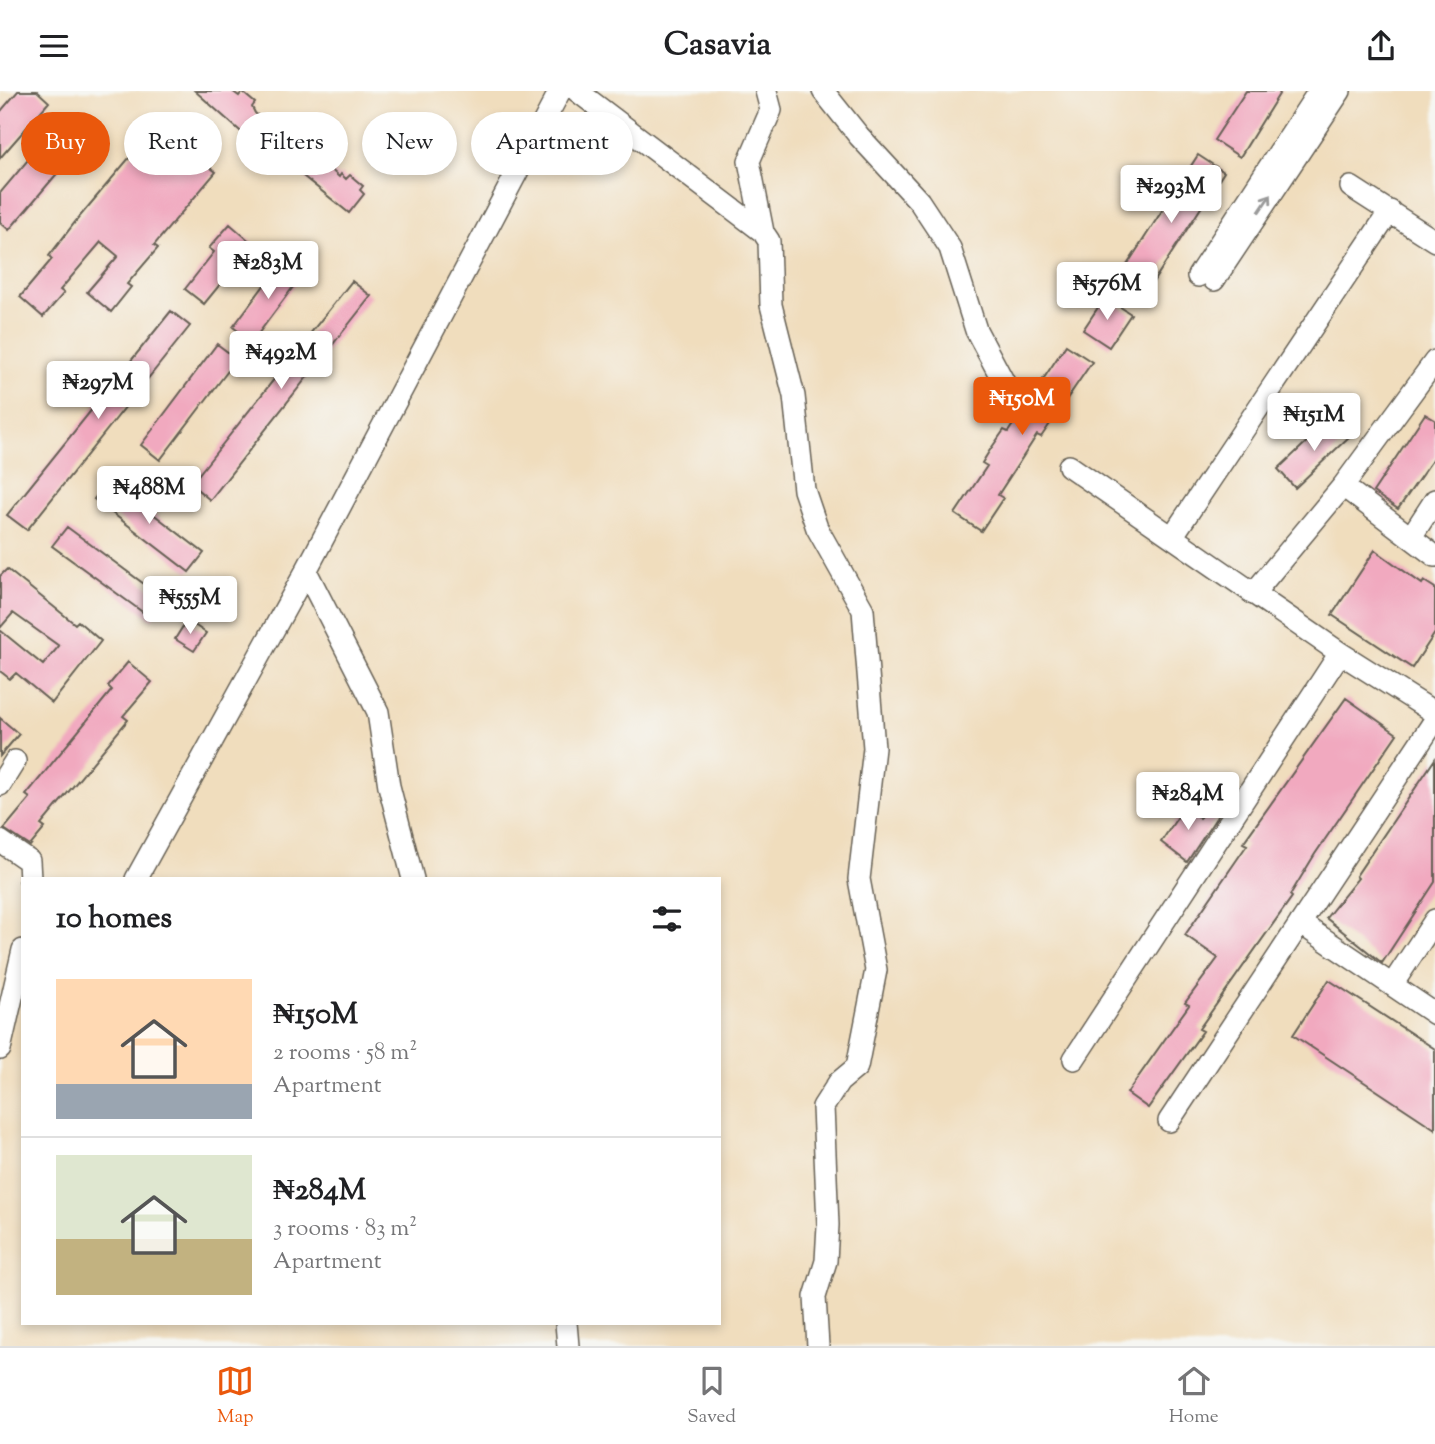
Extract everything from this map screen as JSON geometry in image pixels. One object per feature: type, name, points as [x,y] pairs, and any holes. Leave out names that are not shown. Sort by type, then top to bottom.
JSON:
[{"type":"street","points":[[137,877],[306,571],[560,91]]},
{"type":"street","points":[[577,91],[763,232],[769,241],[771,305],[794,395],[804,490],[817,528],[863,610],[874,748],[859,879],[876,970],[857,1067],[839,1082],[823,1107],[828,1225],[827,1261],[815,1297],[818,1346]]},
{"type":"street","points":[[763,232],[749,161],[771,110],[766,91]]},
{"type":"street","points":[[823,91],[859,136],[919,201],[950,248],[976,330],[1009,392]]},
{"type":"street","points":[[1319,91],[1206,278],[1340,91]]},
{"type":"street","points":[[1350,187],[1435,241]]},
{"type":"street","points":[[1171,537],[1390,211]]},
{"type":"street","points":[[1253,594],[1343,486],[1435,361]]},
{"type":"street","points":[[1069,465],[1340,653],[1435,713]]},
{"type":"street","points":[[1343,486],[1435,556]]},
{"type":"street","points":[[1410,537],[1435,500]]},
{"type":"street","points":[[306,571],[377,712],[389,786],[412,877]]},
{"type":"street","points":[[1074,1059],[1340,653]]},
{"type":"street","points":[[1168,1121],[1435,720]]},
{"type":"street","points":[[0,785],[15,761]]},
{"type":"street","points":[[0,841],[29,861],[30,877]]},
{"type":"street","points":[[1392,985],[1435,920]]},
{"type":"street","points":[[1300,923],[1435,1014]]},
{"type":"street","points":[[21,959],[0,1049],[21,1028]]},
{"type":"street","points":[[566,1325],[568,1346]]},
{"type":"building","points":[[18,91],[37,91],[49,102],[40,112],[21,112],[21,134],[0,158],[0,112]]},
{"type":"building","points":[[195,91],[232,91],[239,96],[242,92],[255,103],[252,107],[254,112],[236,112],[236,127],[222,112]]},
{"type":"building","points":[[1246,91],[1281,91],[1240,157],[1214,140]]},
{"type":"building","points":[[1198,155],[1224,172],[1144,296],[1118,279]]},
{"type":"building","points":[[124,164],[124,175],[213,175],[154,245],[158,248],[127,284],[131,287],[111,312],[87,292],[118,256],[101,242],[60,290],[64,293],[43,317],[20,297],[52,259],[49,256]]},
{"type":"building","points":[[21,168],[21,175],[56,175],[9,230],[0,222],[0,193]]},
{"type":"building","points":[[302,175],[342,175],[346,179],[350,175],[363,186],[360,190],[364,194],[349,213]]},
{"type":"building","points":[[230,224],[253,244],[204,304],[185,289],[214,252],[209,248]]},
{"type":"building","points":[[283,260],[302,275],[252,342],[233,327]]},
{"type":"building","points":[[352,281],[371,296],[210,500],[191,484]]},
{"type":"building","points":[[1105,297],[1131,314],[1109,347],[1083,330]]},
{"type":"building","points":[[171,311],[190,326],[27,530],[7,515]]},
{"type":"building","points":[[217,344],[237,359],[160,460],[141,445]]},
{"type":"building","points":[[1066,345],[1092,362],[1041,437],[1037,435],[998,495],[1003,498],[981,531],[955,514],[987,466],[982,463],[990,450],[1004,430],[1008,432]]},
{"type":"building","points":[[1425,414],[1435,420],[1435,456],[1398,509],[1373,492]]},
{"type":"building","points":[[1333,417],[1350,436],[1295,488],[1278,469]]},
{"type":"building","points":[[109,480],[204,553],[189,572],[94,499]]},
{"type":"building","points":[[67,527],[167,601],[152,619],[52,546]]},
{"type":"building","points":[[1375,550],[1422,584],[1424,581],[1435,588],[1435,633],[1412,668],[1332,615]]},
{"type":"building","points":[[7,569],[75,624],[78,621],[101,641],[52,703],[16,673],[10,679],[0,671],[0,630],[43,665],[59,646],[13,613],[0,628],[0,576]]},
{"type":"building","points":[[187,620],[206,633],[194,651],[175,639]]},
{"type":"building","points":[[128,662],[152,682],[123,716],[128,720],[41,825],[45,828],[30,846],[4,829],[30,798],[26,795],[112,690],[108,686]]},
{"type":"building","points":[[1346,698],[1397,734],[1315,854],[1290,895],[1292,897],[1199,1029],[1203,1031],[1148,1108],[1127,1093],[1189,1005],[1185,1003],[1218,958],[1185,935],[1247,845],[1243,843]]},
{"type":"building","points":[[0,718],[19,734],[0,756]]},
{"type":"building","points":[[1435,759],[1435,882],[1382,963],[1326,918],[1358,878],[1356,876]]},
{"type":"building","points":[[1185,806],[1200,818],[1206,808],[1218,815],[1187,862],[1161,842]]},
{"type":"building","points":[[1329,980],[1435,1049],[1435,1129],[1293,1035]]}]
